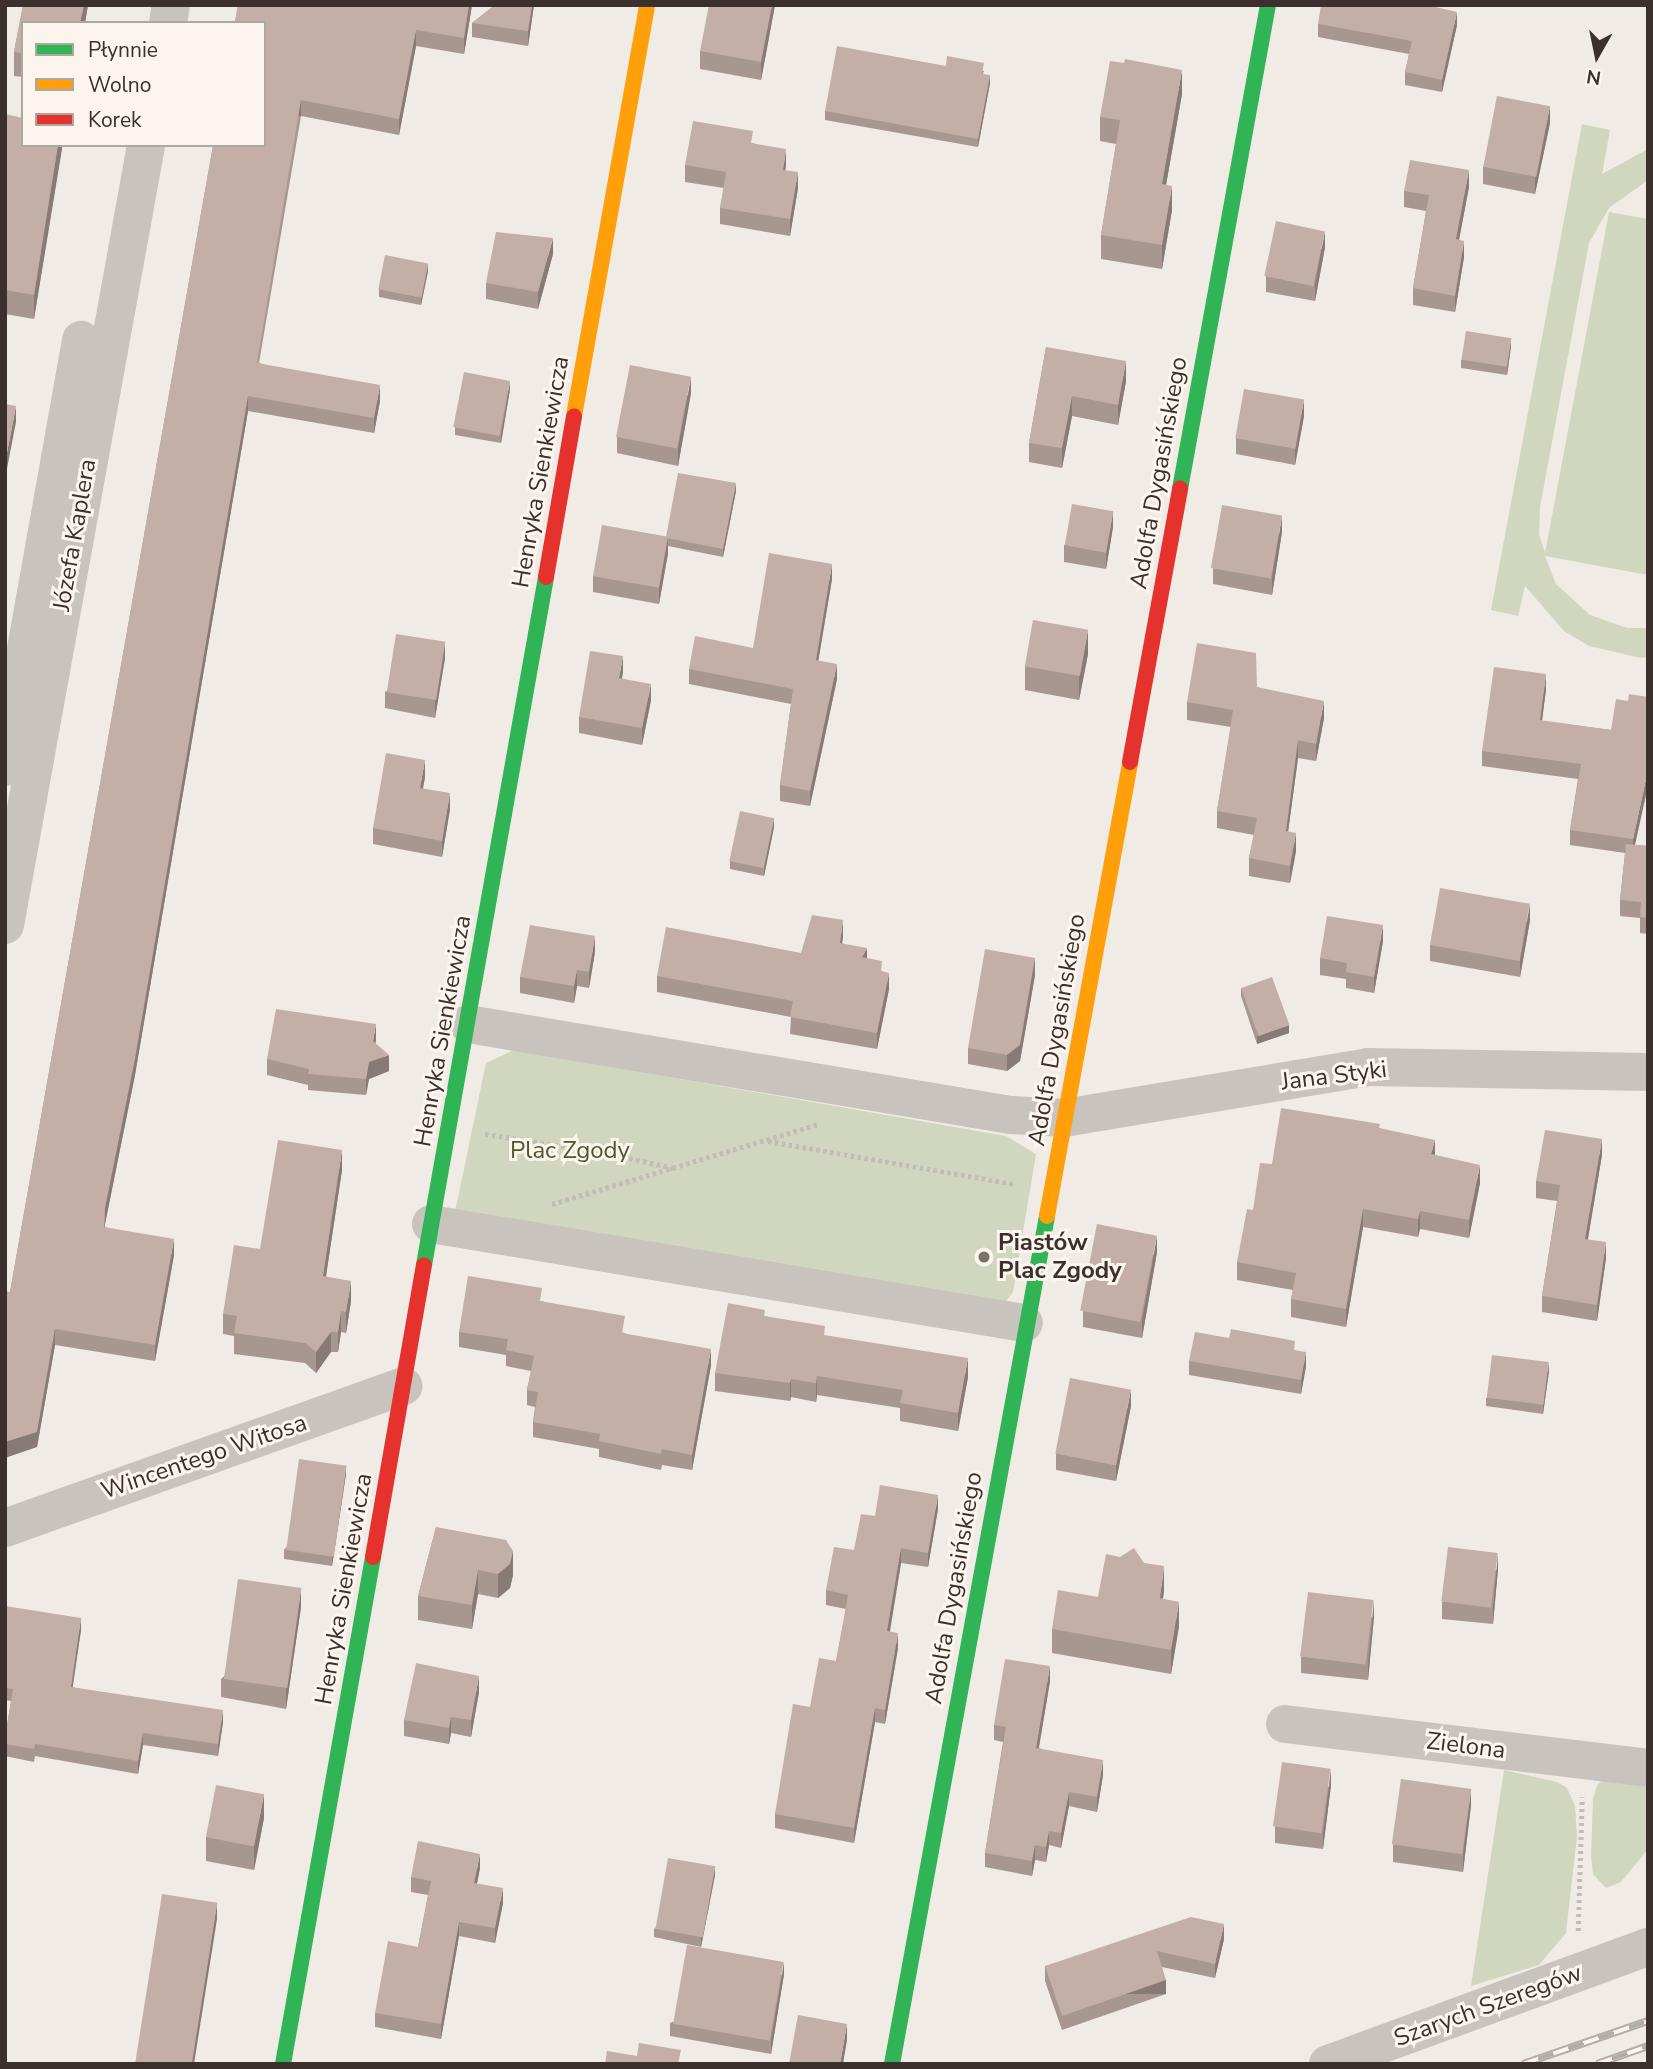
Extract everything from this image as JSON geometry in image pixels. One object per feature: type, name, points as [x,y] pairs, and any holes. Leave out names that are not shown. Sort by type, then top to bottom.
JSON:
[{"type":"street","name":"Henryka Sienkiewicza","points":[[283,2064],[647,5]]},
{"type":"street","name":"Adolfa Dygasińskiego","points":[[892,2064],[1024,1323],[1268,5]]},
{"type":"street","name":"Józefa Kaplera","points":[[5,925],[146,147]]},
{"type":"street","name":"Józefa Kaplera","points":[[5,767],[81,340]]},
{"type":"street","points":[[468,1024],[1010,1115],[1064,1118]]},
{"type":"street","name":"Jana Styki","points":[[1064,1118],[1368,1067],[1648,1072]]},
{"type":"street","points":[[431,1224],[1024,1323]]},
{"type":"street","name":"Wincentego Witosa","points":[[5,1528],[403,1386]]},
{"type":"street","name":"Zielona","points":[[1285,1724],[1648,1768]]},
{"type":"street","name":"Szarych Szeregów","points":[[1328,2064],[1648,1947]]},
{"type":"path","points":[[543,1207],[830,1121]]},
{"type":"path","points":[[449,1129],[602,1152],[673,1168]]},
{"type":"path","points":[[765,1141],[1050,1190]]},
{"type":"path","points":[[1563,1979],[1576,1945],[1582,1909],[1581,1759]]},
{"type":"green space","points":[[1582,124],[1610,130],[1602,174],[1648,149],[1648,180],[1609,208],[1589,243],[1540,507],[1539,534],[1545,553],[1609,212],[1648,219],[1648,575],[1545,556],[1556,584],[1590,615],[1627,628],[1648,628],[1648,657],[1641,658],[1589,646],[1564,631],[1525,586],[1518,616],[1491,610]]},
{"type":"green space","name":"Plac Zgody","points":[[514,1050],[1006,1136],[1036,1154],[1013,1292],[1004,1304],[455,1212],[486,1063]]},
{"type":"green space","points":[[1504,1770],[1557,1782],[1567,1788],[1575,1806],[1577,1836],[1566,1933],[1539,1965],[1471,1986]]},
{"type":"green space","points":[[1611,1772],[1648,1777],[1648,1849],[1621,1882],[1606,1888],[1593,1874],[1593,1799],[1597,1785]]},
{"type":"building","points":[[23,5],[84,5],[80,21],[21,21],[21,53],[14,52]]},
{"type":"building","points":[[238,5],[469,5],[464,38],[416,30],[399,119],[301,100],[257,363],[380,385],[374,418],[248,396],[135,1059],[105,1208],[104,1227],[174,1239],[155,1345],[55,1329],[37,1432],[5,1442],[5,1291],[10,1292],[213,147],[266,147],[266,21],[235,21]]},
{"type":"building","points":[[495,5],[532,5],[528,31],[472,23]]},
{"type":"building","points":[[709,5],[772,5],[761,62],[700,51]]},
{"type":"building","points":[[1321,5],[1427,5],[1457,12],[1442,80],[1405,72],[1412,41],[1318,24]]},
{"type":"building","points":[[837,46],[946,66],[947,56],[984,63],[982,74],[990,75],[978,139],[825,111]]},
{"type":"building","points":[[1125,59],[1182,70],[1162,184],[1172,186],[1162,245],[1101,235],[1120,120],[1100,117],[1110,61],[1124,63]]},
{"type":"building","points":[[1497,96],[1550,106],[1536,177],[1483,167]]},
{"type":"building","points":[[5,114],[21,118],[21,147],[58,147],[34,295],[5,290]]},
{"type":"building","points":[[693,121],[753,131],[751,143],[786,149],[783,170],[798,172],[790,219],[720,208],[726,172],[685,165]]},
{"type":"building","points":[[1410,160],[1469,170],[1456,239],[1464,241],[1455,296],[1413,288],[1429,195],[1404,191]]},
{"type":"building","points":[[1276,221],[1325,231],[1313,286],[1264,276]]},
{"type":"building","points":[[496,232],[553,238],[538,292],[486,283]]},
{"type":"building","points":[[385,255],[428,263],[422,298],[378,289]]},
{"type":"building","points":[[1466,331],[1511,338],[1507,367],[1461,360]]},
{"type":"building","points":[[1046,347],[1126,361],[1118,405],[1072,396],[1062,448],[1029,443]]},
{"type":"building","points":[[630,365],[691,377],[677,448],[616,437]]},
{"type":"building","points":[[464,372],[510,381],[499,436],[453,427]]},
{"type":"building","points":[[1244,389],[1304,400],[1295,449],[1235,438]]},
{"type":"building","points":[[5,404],[16,406],[5,463]]},
{"type":"building","points":[[678,473],[736,483],[723,549],[666,537]]},
{"type":"building","points":[[1072,504],[1113,511],[1106,553],[1065,545]]},
{"type":"building","points":[[1222,505],[1282,516],[1271,579],[1211,568]]},
{"type":"building","points":[[602,525],[668,537],[659,588],[593,576]]},
{"type":"building","points":[[769,553],[832,564],[816,660],[837,664],[810,791],[780,785],[793,689],[689,669],[695,636],[753,648]]},
{"type":"building","points":[[1033,620],[1088,630],[1080,676],[1025,666]]},
{"type":"building","points":[[396,634],[445,642],[436,700],[387,692]]},
{"type":"building","points":[[1197,643],[1256,653],[1257,687],[1324,701],[1316,744],[1298,740],[1286,831],[1296,833],[1290,866],[1249,858],[1257,818],[1217,811],[1233,710],[1187,702]]},
{"type":"building","points":[[590,651],[623,656],[619,678],[651,684],[642,728],[579,717]]},
{"type":"building","points":[[1494,667],[1546,674],[1540,720],[1611,730],[1616,699],[1628,701],[1629,694],[1648,697],[1648,770],[1633,839],[1570,830],[1581,764],[1482,751]]},
{"type":"building","points":[[386,753],[425,760],[420,788],[450,793],[442,841],[373,828]]},
{"type":"building","points":[[740,811],[774,818],[764,868],[729,861]]},
{"type":"building","points":[[1626,844],[1648,846],[1648,918],[1640,917],[1641,902],[1620,900]]},
{"type":"building","points":[[1440,888],[1530,904],[1520,961],[1430,945]]},
{"type":"building","points":[[812,915],[843,920],[840,943],[867,948],[862,957],[882,961],[881,971],[889,973],[877,1033],[790,1017],[793,1001],[657,976],[666,927],[801,953]]},
{"type":"building","points":[[1327,916],[1383,925],[1374,977],[1346,972],[1347,963],[1320,958]]},
{"type":"building","points":[[530,925],[595,936],[589,972],[577,970],[574,986],[520,977]]},
{"type":"building","points":[[985,949],[1035,958],[1020,1045],[1007,1055],[968,1048]]},
{"type":"building","points":[[1272,977],[1289,1025],[1258,1036],[1241,988]]},
{"type":"building","points":[[276,1009],[376,1024],[373,1041],[389,1055],[369,1062],[366,1079],[308,1074],[309,1069],[267,1059]]},
{"type":"building","points":[[1281,1108],[1380,1124],[1379,1128],[1435,1140],[1431,1154],[1480,1165],[1469,1220],[1420,1211],[1418,1219],[1363,1209],[1346,1309],[1291,1299],[1296,1273],[1237,1262],[1247,1209],[1253,1210],[1260,1163],[1272,1164]]},
{"type":"building","points":[[1545,1130],[1602,1139],[1585,1239],[1606,1242],[1597,1305],[1542,1296],[1560,1185],[1536,1181]]},
{"type":"building","points":[[278,1140],[342,1150],[323,1276],[351,1281],[346,1312],[341,1311],[338,1332],[331,1332],[316,1352],[305,1343],[234,1333],[237,1316],[223,1314],[234,1245],[260,1249]]},
{"type":"building","points":[[1097,1224],[1157,1236],[1140,1322],[1080,1310]]},
{"type":"building","points":[[468,1276],[542,1288],[540,1301],[625,1316],[622,1333],[711,1349],[692,1455],[662,1449],[661,1454],[599,1441],[600,1434],[533,1422],[538,1392],[527,1390],[534,1356],[506,1350],[508,1339],[459,1332]]},
{"type":"building","points":[[728,1303],[765,1310],[764,1316],[825,1326],[824,1335],[968,1358],[958,1413],[900,1403],[903,1390],[817,1376],[816,1383],[791,1379],[790,1383],[715,1373]]},
{"type":"building","points":[[1231,1329],[1295,1341],[1294,1350],[1306,1352],[1301,1380],[1189,1361],[1195,1332],[1229,1338]]},
{"type":"building","points":[[1492,1355],[1549,1362],[1543,1405],[1487,1398]]},
{"type":"building","points":[[1070,1378],[1131,1390],[1116,1465],[1055,1454]]},
{"type":"building","points":[[299,1459],[347,1466],[334,1557],[286,1550]]},
{"type":"building","points":[[880,1485],[938,1495],[928,1553],[901,1548],[887,1631],[898,1633],[885,1710],[875,1708],[854,1828],[775,1814],[793,1704],[810,1707],[819,1658],[836,1661],[848,1595],[826,1590],[834,1547],[854,1550],[861,1514],[875,1516]]},
{"type":"building","points":[[436,1527],[506,1540],[513,1551],[510,1564],[498,1574],[478,1570],[472,1605],[418,1596]]},
{"type":"building","points":[[1448,1547],[1498,1553],[1491,1608],[1441,1602]]},
{"type":"building","points":[[1134,1548],[1144,1563],[1164,1566],[1160,1598],[1179,1602],[1171,1650],[1052,1629],[1058,1590],[1098,1597],[1106,1554],[1120,1557]]},
{"type":"building","points":[[238,1579],[301,1588],[287,1688],[224,1679]]},
{"type":"building","points":[[1308,1592],[1374,1600],[1366,1665],[1300,1657]]},
{"type":"building","points":[[5,1606],[81,1618],[71,1687],[223,1710],[218,1744],[143,1733],[138,1761],[35,1744],[34,1749],[5,1744],[13,1689],[5,1688]]},
{"type":"building","points":[[1005,1659],[1050,1666],[1036,1748],[1103,1760],[1097,1797],[1069,1792],[1061,1833],[1049,1831],[1046,1847],[1035,1845],[1032,1861],[985,1853],[1006,1727],[994,1725]]},
{"type":"building","points":[[416,1663],[479,1676],[471,1720],[451,1717],[449,1728],[404,1720]]},
{"type":"building","points":[[1282,1762],[1331,1769],[1321,1833],[1273,1826]]},
{"type":"building","points":[[1401,1779],[1471,1789],[1462,1854],[1392,1844]]},
{"type":"building","points":[[216,1785],[264,1794],[254,1846],[206,1837]]},
{"type":"building","points":[[418,1841],[480,1854],[474,1883],[503,1888],[495,1928],[459,1922],[441,2024],[375,2013],[388,1941],[418,1947],[431,1881],[411,1877]]},
{"type":"building","points":[[668,1858],[715,1866],[703,1937],[655,1929]]},
{"type":"building","points":[[162,1894],[217,1903],[192,2064],[135,2064]]},
{"type":"building","points":[[1191,1917],[1224,1924],[1215,1964],[1157,1951],[1166,1980],[1062,2016],[1045,1966]]},
{"type":"building","points":[[687,1945],[784,1962],[770,2041],[673,2024]]},
{"type":"building","points":[[798,2015],[847,2024],[840,2064],[789,2064]]},
{"type":"building","points":[[639,2043],[681,2050],[678,2064],[605,2064],[607,2051],[637,2056]]},
{"type":"railway","points":[[1523,2064],[1648,2021]]},
{"type":"railway","points":[[1597,2064],[1648,2046]]},
{"type":"traffic: fast","points":[[1180,489],[1268,5]]},
{"type":"traffic: fast","points":[[424,1265],[546,577]]},
{"type":"traffic: fast","points":[[892,2064],[1047,1216]]},
{"type":"traffic: fast","points":[[283,2064],[373,1557]]},
{"type":"traffic: slow","points":[[574,416],[647,5]]},
{"type":"traffic: slow","points":[[1047,1216],[1130,762]]},
{"type":"traffic: jam","points":[[546,577],[574,416]]},
{"type":"traffic: jam","points":[[1130,762],[1180,489]]},
{"type":"traffic: jam","points":[[373,1557],[424,1265]]},
{"type":"place","name":"Piastów Plac Zgody","points":[[984,1257]]}]
